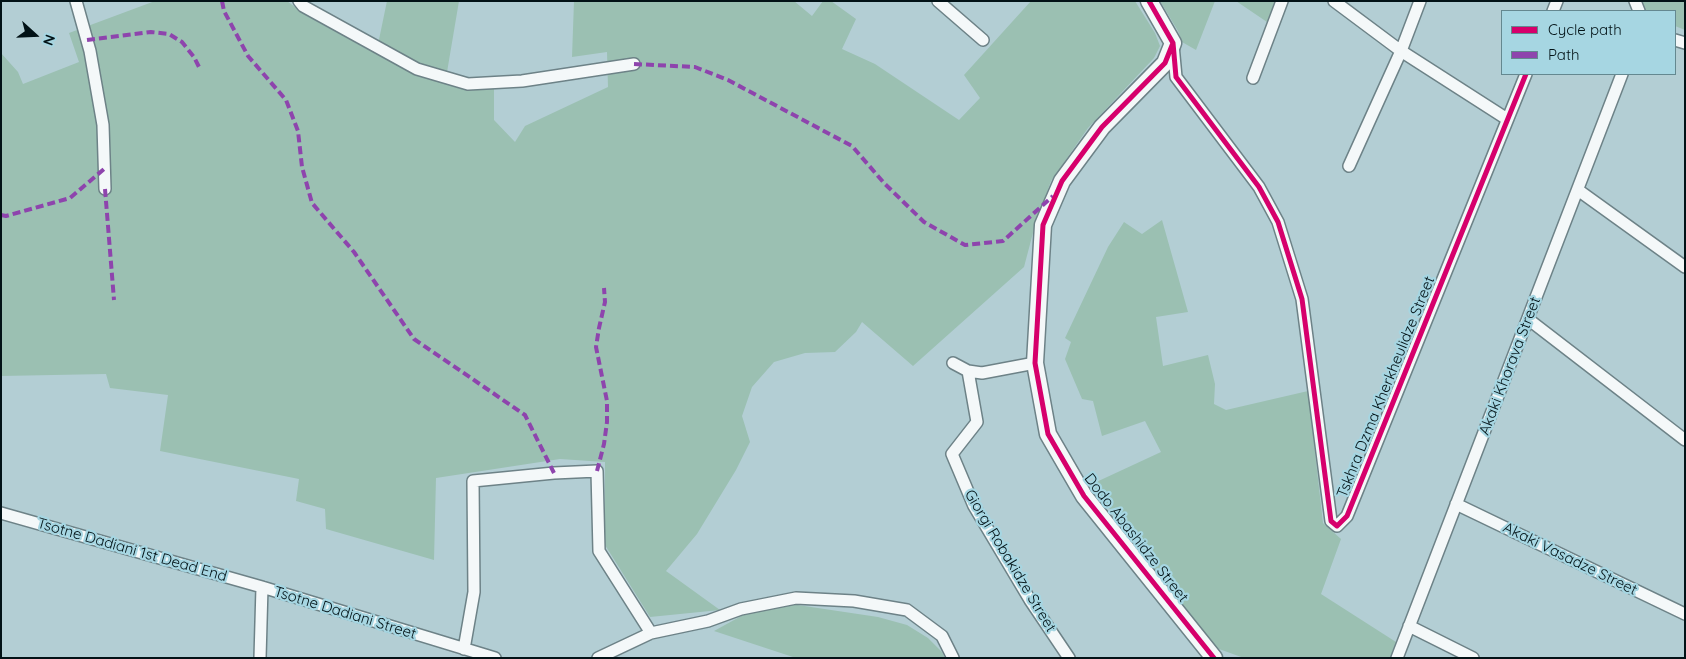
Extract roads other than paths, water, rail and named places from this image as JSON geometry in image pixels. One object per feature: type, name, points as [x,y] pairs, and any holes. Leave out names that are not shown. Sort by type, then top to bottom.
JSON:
[{"type":"street","points":[[76,1],[90,51],[102,126],[105,189]]},
{"type":"street","points":[[299,1],[303,6],[417,69],[468,84],[522,81],[634,64]]},
{"type":"street","points":[[938,1],[983,40]]},
{"type":"street","points":[[1149,1],[1173,43]]},
{"type":"street","points":[[1253,78],[1282,1]]},
{"type":"street","points":[[1334,1],[1401,51],[1507,119]]},
{"type":"street","points":[[1349,166],[1401,51],[1420,1]]},
{"type":"street","name":"Tskhra Dzma Kherkheulidze Street","points":[[1173,43],[1176,77],[1259,187],[1278,222],[1302,299],[1331,521],[1337,526],[1347,516],[1526,75]]},
{"type":"street","name":"Dodo Abashidze Street","points":[[1173,43],[1165,63],[1102,127],[1062,181],[1043,226],[1034,363],[1048,434],[1084,496],[1214,658]]},
{"type":"street","name":"Akaki Khorava Street","points":[[1397,658],[1622,75]]},
{"type":"street","points":[[1578,190],[1685,266]]},
{"type":"street","points":[[1528,319],[1685,440]]},
{"type":"street","points":[[953,363],[968,371],[982,373],[1034,363]]},
{"type":"street","name":"Giorgi Robakidze Street","points":[[968,371],[977,422],[952,454],[974,506],[1030,600],[1069,658]]},
{"type":"street","points":[[464,649],[474,592],[473,481],[554,472],[597,471],[599,551],[651,633]]},
{"type":"street","name":"Akaki Vasadze Street","points":[[1456,504],[1685,614]]},
{"type":"street","name":"Tsotne Dadiani 1st Dead End","points":[[1,513],[262,587]]},
{"type":"street","name":"Tsotne Dadiani Street","points":[[260,658],[262,587],[496,658]]},
{"type":"street","points":[[598,658],[651,633],[708,621],[741,609],[796,598],[854,601],[907,610],[942,636],[953,658]]},
{"type":"street","points":[[1409,626],[1473,658]]}]
